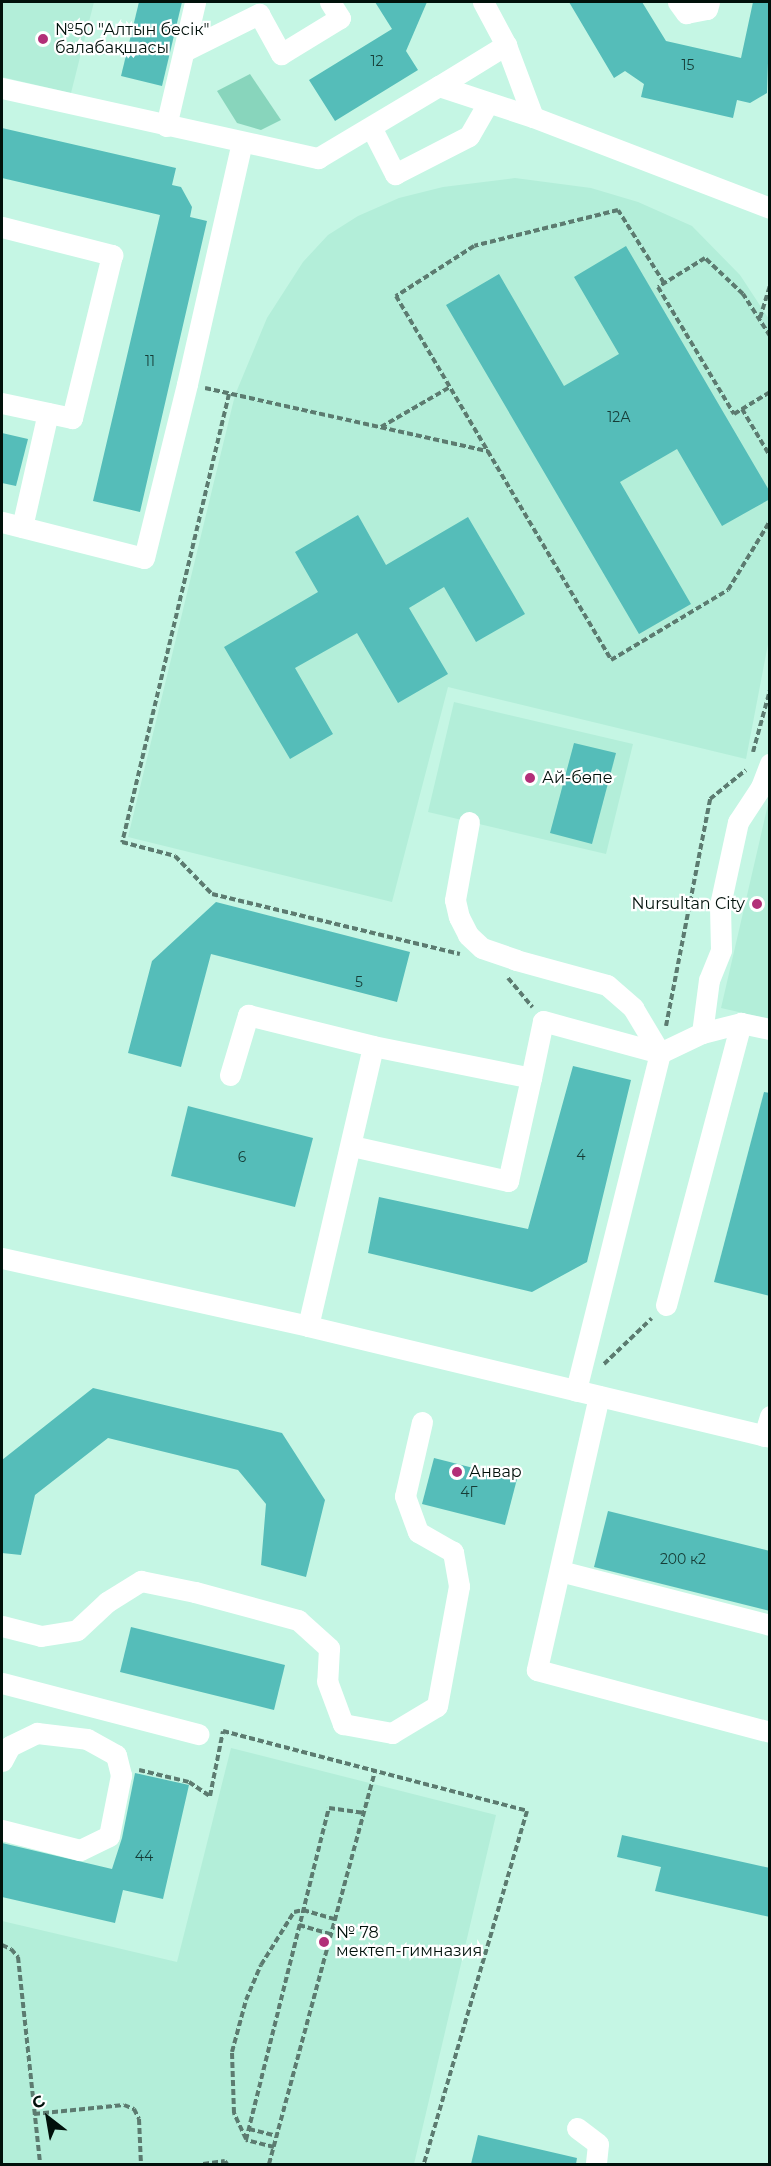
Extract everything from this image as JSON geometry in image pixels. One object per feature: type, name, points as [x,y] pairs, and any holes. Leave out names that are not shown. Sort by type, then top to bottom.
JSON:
[{"type":"street","points":[[166,126],[195,2]]},
{"type":"street","points":[[184,51],[259,14],[281,54],[340,18],[330,2]]},
{"type":"street","points":[[483,2],[506,45],[533,117]]},
{"type":"street","points":[[678,2],[686,13],[707,9],[709,2]]},
{"type":"street","points":[[2,88],[318,158],[440,87],[506,45]]},
{"type":"street","points":[[440,87],[533,117],[770,208]]},
{"type":"street","points":[[371,127],[395,174],[468,136],[488,103]]},
{"type":"street","points":[[48,413],[12,525],[144,558],[187,384],[242,142]]},
{"type":"street","points":[[2,227],[112,255],[72,418],[2,403]]},
{"type":"street","points":[[702,1033],[709,980],[721,950],[720,905],[738,822],[761,787],[770,764]]},
{"type":"street","points":[[469,822],[455,900],[459,917],[468,935],[482,948],[516,960],[607,985],[633,1008],[660,1053],[576,1391]]},
{"type":"street","points":[[230,1075],[248,1015],[373,1046],[531,1078]]},
{"type":"street","points":[[352,1146],[508,1181],[543,1021],[660,1053],[702,1033],[741,1023],[770,1029]]},
{"type":"street","points":[[666,1305],[741,1023]]},
{"type":"street","points":[[308,1326],[352,1146],[373,1046]]},
{"type":"street","points":[[2,1261],[308,1326],[576,1391],[768,1430]]},
{"type":"street","points":[[600,1396],[537,1671],[770,1732]]},
{"type":"street","points":[[2,1626],[41,1636],[77,1630],[107,1602],[141,1581],[298,1620],[329,1648],[327,1681],[343,1724],[392,1733],[437,1706],[459,1586],[453,1552],[418,1532],[405,1496],[422,1422]]},
{"type":"street","points":[[560,1570],[770,1625]]},
{"type":"street","points":[[2,1683],[198,1734]]},
{"type":"street","points":[[2,1761],[10,1746],[37,1733],[87,1739],[116,1755],[121,1775],[109,1836],[80,1850],[2,1830]]},
{"type":"street","points":[[577,2128],[598,2144],[596,2164]]},
{"type":"path","points":[[664,283],[618,210],[474,246],[396,296],[611,660],[728,590],[770,521]]},
{"type":"path","points":[[770,336],[743,294],[705,258],[658,286],[734,414],[770,392]]},
{"type":"path","points":[[760,319],[770,285]]},
{"type":"path","points":[[187,384],[488,451]]},
{"type":"path","points":[[381,427],[450,387]]},
{"type":"path","points":[[229,394],[122,842],[175,856],[212,894],[462,955]]},
{"type":"path","points":[[742,409],[770,456]]},
{"type":"path","points":[[502,971],[543,1021]]},
{"type":"path","points":[[600,1367],[666,1305]]},
{"type":"path","points":[[134,1768],[189,1782],[210,1796],[223,1731],[527,1811],[424,2164]]},
{"type":"path","points":[[269,2164],[375,1771]]},
{"type":"path","points":[[246,2140],[329,1808],[363,1814]]},
{"type":"path","points":[[246,2140],[234,2113],[232,2052],[246,2000],[261,1965],[294,1912],[303,1910],[335,1919]]},
{"type":"path","points":[[299,1925],[332,1934]]},
{"type":"path","points":[[2,1946],[11,1948],[18,1957],[40,2164]]},
{"type":"path","points":[[34,2114],[124,2105],[134,2109],[139,2119],[141,2164]]},
{"type":"path","points":[[249,2129],[277,2136]]},
{"type":"path","points":[[246,2140],[274,2147]]},
{"type":"path","points":[[203,2164],[225,2162],[227,2164]]},
{"type":"shaded area","name":"№50 \"Алтын бесік\" балабақшасы","points":[[2,2],[94,2],[71,93],[2,77]]},
{"type":"shaded area","points":[[250,74],[281,120],[261,130],[237,123],[217,91]]},
{"type":"shaded area","points":[[515,178],[591,188],[638,202],[692,226],[740,275],[769,319],[769,639],[746,759],[448,687],[392,902],[128,837],[235,395],[267,318],[303,262],[328,235],[358,216],[399,198],[443,187]]},
{"type":"shaded area","name":"Ай-бөпе","points":[[454,702],[633,744],[606,854],[428,812]]},
{"type":"shaded area","name":"Nursultan City","points":[[769,800],[769,1019],[721,1008]]},
{"type":"shaded area","name":"№ 78 мектеп-гимназия","points":[[231,1748],[496,1815],[414,2164],[2,2164],[2,1921],[177,1962]]},
{"type":"building","points":[[139,2],[182,2],[162,86],[121,76]]},
{"type":"building","points":[[375,2],[427,2],[406,51],[418,70],[335,121],[309,80],[392,29]]},
{"type":"building","points":[[569,2],[642,2],[666,41],[741,58],[753,2],[770,2],[767,93],[750,103],[737,100],[733,118],[641,97],[644,84],[625,71],[614,78]]},
{"type":"building","points":[[2,128],[176,168],[172,185],[181,187],[192,207],[190,217],[207,221],[140,512],[93,501],[160,215],[2,178]]},
{"type":"building","points":[[626,246],[770,492],[770,499],[722,526],[677,449],[620,482],[691,604],[639,634],[446,305],[499,274],[564,386],[619,354],[574,277]]},
{"type":"building","points":[[2,433],[28,439],[16,486],[2,483]]},
{"type":"building","points":[[358,515],[386,565],[468,517],[525,614],[476,642],[444,587],[409,608],[448,674],[398,703],[357,633],[295,668],[333,734],[290,759],[224,647],[318,592],[295,552]]},
{"type":"building","points":[[574,743],[616,753],[592,844],[550,833]]},
{"type":"building","points":[[216,902],[410,952],[397,1002],[211,954],[181,1067],[128,1053],[152,961]]},
{"type":"building","points":[[573,1066],[631,1080],[587,1262],[532,1292],[368,1253],[379,1197],[528,1229]]},
{"type":"building","points":[[764,1092],[770,1093],[770,1296],[714,1282]]},
{"type":"building","points":[[188,1106],[313,1138],[295,1207],[171,1176]]},
{"type":"building","points":[[93,1388],[282,1433],[325,1500],[306,1577],[261,1565],[266,1504],[238,1470],[108,1438],[35,1495],[21,1555],[2,1553],[2,1460]]},
{"type":"building","points":[[434,1458],[517,1479],[505,1525],[422,1504]]},
{"type":"building","points":[[608,1511],[770,1551],[770,1611],[594,1567]]},
{"type":"building","points":[[131,1627],[285,1665],[274,1710],[120,1672]]},
{"type":"building","points":[[135,1773],[189,1785],[163,1899],[123,1890],[115,1923],[2,1897],[2,1843],[112,1869],[122,1838]]},
{"type":"building","points":[[622,1835],[770,1868],[770,1917],[655,1891],[661,1867],[617,1857]]},
{"type":"building","points":[[478,2135],[577,2158],[576,2164],[471,2164]]},
{"type":"place","name":"№50 \"Алтын бесік\" балабақшасы","points":[[43,39]]},
{"type":"place","name":"Ай-бөпе","points":[[530,778]]},
{"type":"place","name":"Nursultan City","points":[[757,904]]},
{"type":"place","name":"Анвар","points":[[457,1472]]},
{"type":"place","name":"№ 78 мектеп-гимназия","points":[[324,1942]]}]
